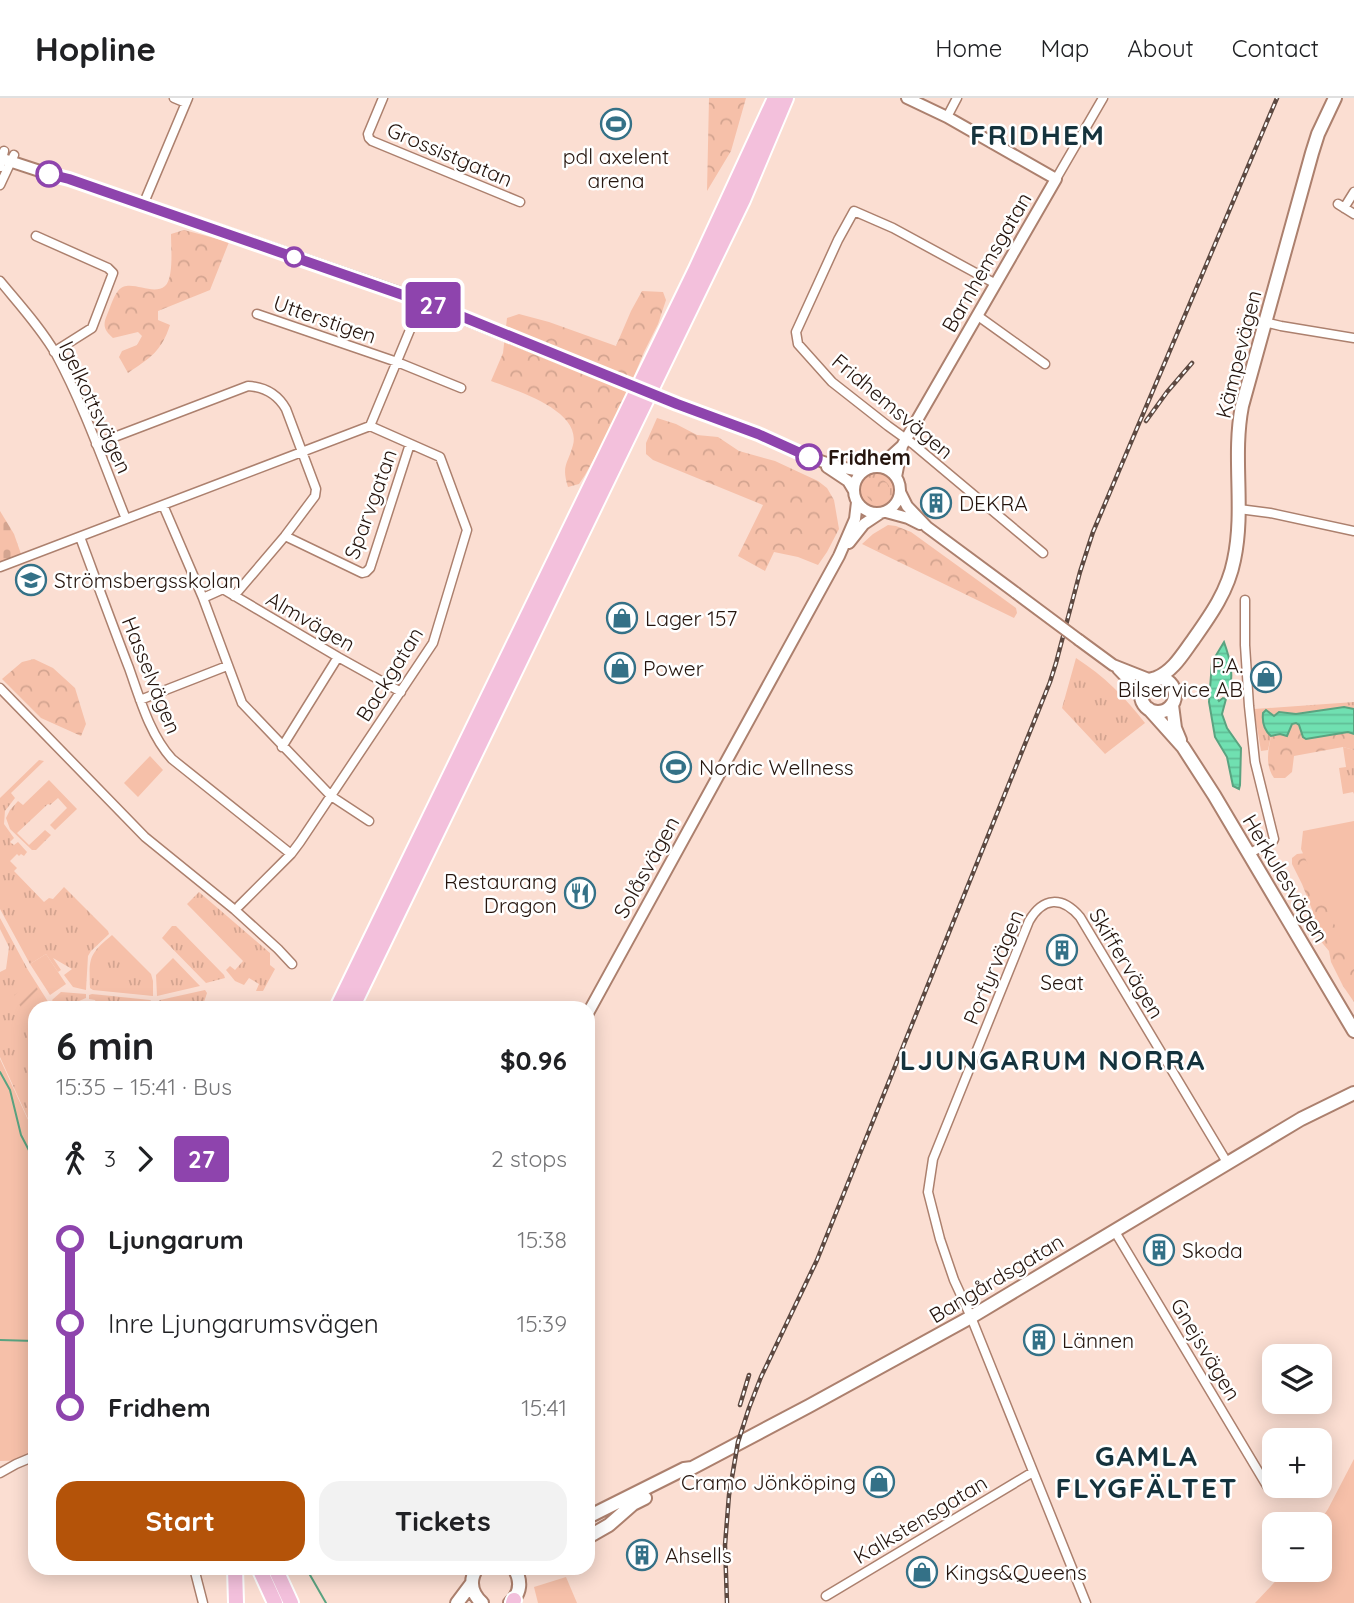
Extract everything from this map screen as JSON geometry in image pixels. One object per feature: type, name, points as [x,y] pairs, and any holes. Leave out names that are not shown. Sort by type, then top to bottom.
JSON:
[{"type":"highway","points":[[749,152],[767,98]]},
{"type":"highway","points":[[340,1001],[696,269],[775,98]]},
{"type":"highway","points":[[355,1001],[743,200],[786,98]]},
{"type":"highway","points":[[235,1575],[236,1603]]},
{"type":"highway","points":[[237,1575],[247,1603]]},
{"type":"highway","points":[[262,1575],[275,1603]]},
{"type":"highway","points":[[278,1575],[291,1603]]},
{"type":"main road","name":"Kämpevägen","points":[[1154,679],[1172,668],[1218,604],[1227,585],[1234,562],[1238,532],[1239,422],[1312,153],[1335,98]]},
{"type":"main road","name":"Kämpevägen","points":[[1173,700],[1185,660],[1206,621]]},
{"type":"main road","points":[[1162,678],[1171,684],[1173,700],[1164,711],[1149,709],[1143,702],[1145,685],[1154,679],[1162,678]]},
{"type":"main road","name":"Herkulesvägen","points":[[1173,700],[1175,728],[1182,747]]},
{"type":"main road","name":"Herkulesvägen","points":[[1149,709],[1182,747],[1214,795],[1354,1031]]},
{"type":"main road","name":"Bangårdsgatan","points":[[595,1514],[684,1469],[692,1468],[971,1317],[1315,1112],[1354,1086]]},
{"type":"main road","name":"Bangårdsgatan","points":[[1315,1112],[1354,1093]]},
{"type":"main road","name":"Bangårdsgatan","points":[[595,1533],[634,1504],[687,1474],[692,1468]]},
{"type":"main road","points":[[457,1603],[473,1575]]},
{"type":"main road","points":[[475,1575],[474,1594],[482,1603]]},
{"type":"main road","points":[[518,1575],[520,1582]]},
{"type":"main road","points":[[512,1602],[522,1575]]},
{"type":"street","points":[[143,205],[187,101],[174,98]]},
{"type":"street","name":"Grossistgatan","points":[[383,98],[368,134],[372,141],[520,202]]},
{"type":"street","points":[[907,98],[947,117],[1056,179]]},
{"type":"street","points":[[947,117],[957,98]]},
{"type":"street","name":"Barnhemsgatan","points":[[879,467],[904,442],[1103,98]]},
{"type":"street","points":[[0,185],[4,157],[422,301],[758,434],[819,461],[849,470],[864,471],[879,467],[889,470],[896,477],[907,506],[927,527],[1113,665],[1142,694]]},
{"type":"street","points":[[1354,192],[1341,206],[1354,214]]},
{"type":"street","name":"Fridhemsvägen","points":[[996,284],[894,229],[854,211],[801,320],[796,332],[798,344],[832,382],[1043,553]]},
{"type":"street","points":[[36,236],[108,268],[113,273],[92,328],[54,352]]},
{"type":"street","name":"Igelkottsvägen","points":[[0,281],[22,306],[54,352],[78,399],[126,519]]},
{"type":"street","points":[[0,567],[370,426],[422,301]]},
{"type":"street","name":"Utterstigen","points":[[257,314],[397,362],[461,388]]},
{"type":"street","points":[[978,316],[1045,364]]},
{"type":"street","points":[[1264,322],[1354,338]]},
{"type":"street","points":[[96,444],[248,386],[258,386],[281,400],[316,489],[316,496],[234,596]]},
{"type":"street","name":"Backgatan","points":[[239,906],[291,853],[433,643],[467,530],[440,457],[370,426]]},
{"type":"street","name":"Barnhemsgatan","points":[[896,477],[904,442]]},
{"type":"street","name":"Sparvgatan","points":[[285,536],[362,573],[368,571],[411,444]]},
{"type":"street","points":[[819,461],[843,478],[866,511],[908,518],[927,527]]},
{"type":"street","points":[[855,497],[855,482],[864,471]]},
{"type":"street","points":[[882,513],[896,504],[900,492]]},
{"type":"street","name":"Solåsvägen","points":[[595,1001],[839,556],[855,519],[855,497]]},
{"type":"street","points":[[163,505],[242,703],[331,796],[369,821]]},
{"type":"street","points":[[1239,509],[1252,509],[1354,531]]},
{"type":"street","name":"Solåsvägen","points":[[839,556],[864,524],[882,513]]},
{"type":"street","name":"Hasselvägen","points":[[80,537],[158,742],[172,760],[291,853]]},
{"type":"street","name":"Almvägen","points":[[202,598],[223,589],[401,692]]},
{"type":"street","points":[[1245,600],[1248,706],[1255,762],[1274,839],[1248,854]]},
{"type":"street","points":[[282,747],[338,657]]},
{"type":"street","points":[[1113,665],[1154,679]]},
{"type":"street","points":[[141,700],[227,666]]},
{"type":"street","points":[[0,688],[145,837],[235,910],[292,964]]},
{"type":"street","name":"Skiffervägen","points":[[1050,902],[1060,902],[1072,908],[1080,917],[1227,1164]]},
{"type":"street","name":"Porfyrvägen","points":[[1050,902],[1035,910],[1029,921],[933,1159],[928,1192],[950,1269],[1086,1603]]},
{"type":"street","name":"Gnejsvägen","points":[[1114,1230],[1262,1478]]},
{"type":"street","points":[[0,1473],[28,1459]]},
{"type":"street","name":"Kalkstensgatan","points":[[826,1595],[1033,1472]]},
{"type":"street","points":[[196,1575],[203,1603]]},
{"type":"green space","points":[[709,98],[746,98],[731,151],[707,191]]},
{"type":"green space","points":[[184,230],[229,242],[210,290],[158,311],[158,320],[170,325],[167,334],[154,353],[128,373],[119,357],[122,351],[137,345],[142,336],[138,332],[113,338],[108,333],[105,322],[112,303],[116,293],[123,287],[160,289],[165,286],[171,269],[171,234]]},
{"type":"green space","points":[[642,291],[663,292],[666,300],[658,324],[617,417],[585,475],[579,484],[568,487],[565,469],[573,445],[573,433],[567,422],[544,403],[491,381],[503,353],[507,318],[519,314],[616,346]]},
{"type":"green space","points":[[657,418],[697,435],[718,437],[739,451],[775,461],[827,488],[834,500],[839,529],[818,565],[774,552],[765,571],[738,556],[763,505],[653,460],[646,454],[646,443]]},
{"type":"green space","points":[[875,471],[887,473],[897,488],[890,504],[875,510],[865,505],[858,490],[865,477]]},
{"type":"green space","points":[[878,479],[887,482],[890,491],[887,500],[878,503],[869,500],[866,491],[869,482]]},
{"type":"green space","points":[[0,511],[14,534],[21,554],[0,563]]},
{"type":"green space","points":[[888,525],[911,532],[1016,608],[1014,618],[862,544]]},
{"type":"green space","points":[[1076,658],[1114,688],[1145,723],[1105,754],[1062,708]]},
{"type":"green space","points":[[34,659],[53,668],[75,688],[86,724],[81,736],[41,718],[2,679],[22,662]]},
{"type":"green space","points":[[1354,702],[1354,709],[1333,708],[1292,715],[1271,715],[1266,731],[1271,736],[1268,750],[1261,751],[1254,709]]},
{"type":"green space","points":[[1296,723],[1306,739],[1349,732],[1354,734],[1354,750],[1343,747],[1294,756],[1292,772],[1285,778],[1274,778],[1268,763],[1271,736],[1283,733]]},
{"type":"green space","points":[[1343,747],[1354,750],[1354,794],[1343,794],[1339,768],[1346,767]]},
{"type":"green space","points":[[150,756],[163,770],[138,797],[124,783]]},
{"type":"green space","points":[[39,760],[44,761],[11,793],[15,798],[5,811],[4,824],[14,838],[10,842],[14,845],[18,842],[27,852],[24,856],[17,854],[10,861],[17,868],[14,871],[44,902],[49,898],[53,899],[64,887],[108,931],[109,934],[88,956],[86,990],[73,987],[64,975],[72,969],[53,958],[61,970],[58,972],[46,954],[30,964],[0,909],[0,798]]},
{"type":"green space","points":[[49,780],[77,809],[55,830],[50,825],[67,808],[58,798],[48,804],[17,833],[29,845],[45,830],[51,835],[36,850],[32,850],[10,829],[6,818],[18,801],[23,805]]},
{"type":"green space","points":[[1354,821],[1354,960],[1351,962],[1301,849],[1303,831]]},
{"type":"green space","points":[[1306,853],[1354,924],[1354,1002],[1331,962],[1329,951],[1319,939],[1313,912],[1292,864],[1292,858],[1297,854]]},
{"type":"green space","points":[[199,892],[270,953],[270,965],[275,969],[263,991],[256,991],[259,984],[249,978],[244,985],[235,981],[226,970],[230,966],[235,970],[243,961],[187,904]]},
{"type":"green space","points":[[0,918],[48,1001],[28,1001],[28,1119],[0,1057],[0,972],[6,969],[9,947],[0,929]]},
{"type":"green space","points":[[172,926],[176,926],[225,978],[206,983],[162,938]]},
{"type":"green space","points":[[112,935],[151,974],[153,996],[90,988],[94,953]]},
{"type":"green space","points":[[46,954],[66,984],[50,995],[30,964]]},
{"type":"green space","points":[[173,958],[200,986],[157,996],[156,975]]},
{"type":"green space","points":[[34,983],[43,998],[28,1001],[28,1008],[23,1011],[14,995]]},
{"type":"green space","points":[[205,990],[207,993],[204,1001],[160,1000]]},
{"type":"green space","points":[[61,992],[86,994],[86,998],[79,1001],[52,1000]]},
{"type":"green space","points":[[89,995],[151,1001],[95,1001],[89,999]]},
{"type":"green space","points":[[0,1059],[28,1120],[28,1460],[0,1461]]},
{"type":"green space","points":[[1354,1459],[1354,1603],[1255,1603],[1275,1582],[1332,1582],[1332,1512],[1326,1512]]},
{"type":"green space","points":[[566,1577],[577,1603],[538,1603],[534,1587]]},
{"type":"shaded area","points":[[1224,642],[1230,660],[1231,681],[1227,693],[1219,687],[1217,698],[1219,701],[1226,699],[1222,714],[1227,728],[1241,748],[1239,789],[1233,786],[1227,757],[1215,737],[1209,702],[1212,662]]},
{"type":"shaded area","points":[[1344,707],[1354,709],[1354,734],[1348,732],[1306,739],[1296,723],[1292,724],[1287,736],[1271,736],[1263,723],[1263,713],[1266,710],[1274,716],[1279,712],[1296,714]]},
{"type":"waterway","points":[[0,1072],[10,1090],[21,1135],[28,1148]]},
{"type":"waterway","points":[[0,1340],[28,1341]]},
{"type":"waterway","points":[[310,1575],[326,1603]]},
{"type":"railway","points":[[727,1603],[725,1545],[729,1495],[738,1442],[749,1408],[817,1260],[1050,682],[1093,532],[1277,98]]},
{"type":"railway","points":[[1146,421],[1192,363]]},
{"type":"railway","points":[[740,1405],[749,1375]]},
{"type":"bus line","name":"27","points":[[49,174],[406,295],[758,434],[809,457]]},
{"type":"place","name":"pdl axelent arena","points":[[616,124]]},
{"type":"place","name":"Fridhem","points":[[809,457]]},
{"type":"place","name":"DEKRA","points":[[936,503]]},
{"type":"place","name":"Strömsbergsskolan","points":[[31,580]]},
{"type":"place","name":"Lager 157","points":[[622,618]]},
{"type":"place","name":"Power","points":[[620,668]]},
{"type":"place","name":"P.A. Bilservice AB","points":[[1266,677]]},
{"type":"place","name":"Nordic Wellness","points":[[676,767]]},
{"type":"place","name":"Restaurang Dragon","points":[[580,893]]},
{"type":"place","name":"Seat","points":[[1062,950]]},
{"type":"place","name":"Skoda","points":[[1159,1250]]},
{"type":"place","name":"Lännen","points":[[1039,1340]]},
{"type":"place","name":"Cramo Jönköping","points":[[879,1482]]},
{"type":"place","name":"Ahsells","points":[[642,1555]]},
{"type":"place","name":"Kings&Queens","points":[[922,1572]]},
{"type":"district","name":"FRIDHEM","points":[[1038,134]]},
{"type":"district","name":"LJUNGARUM NORRA","points":[[1053,1059]]},
{"type":"district","name":"GAMLA FLYGFÄLTET","points":[[1147,1471]]}]
